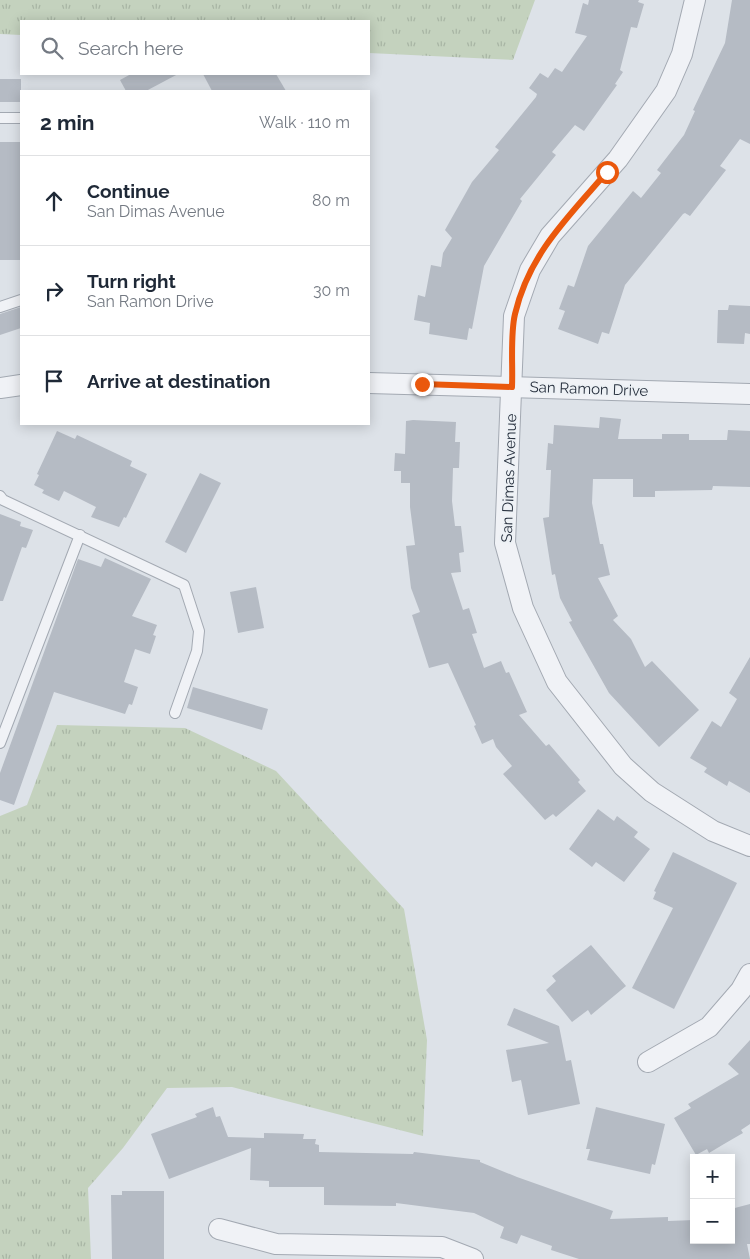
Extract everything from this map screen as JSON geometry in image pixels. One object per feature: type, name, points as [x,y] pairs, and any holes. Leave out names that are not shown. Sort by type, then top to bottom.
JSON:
[{"type":"street","name":"San Dimas Avenue","points":[[695,0],[682,54],[666,91],[618,159],[550,236],[530,270],[514,316],[505,543],[523,608],[557,682],[623,766],[652,792],[713,831],[750,846]]},
{"type":"street","name":"San Ramon Drive","points":[[370,383],[750,394]]},
{"type":"street","points":[[0,388],[20,385]]},
{"type":"street","points":[[648,1062],[709,1027],[741,990],[750,974]]},
{"type":"street","points":[[219,1229],[276,1244],[442,1247],[473,1259]]},
{"type":"lane","points":[[0,118],[20,118]]},
{"type":"lane","points":[[0,307],[20,300]]},
{"type":"lane","points":[[0,496],[3,500],[184,585],[200,630],[197,651],[175,713]]},
{"type":"lane","points":[[0,743],[80,535]]},
{"type":"green space","points":[[0,0],[535,0],[513,60],[370,53],[370,20],[20,20],[20,35],[0,34]]},
{"type":"green space","points":[[57,725],[185,728],[276,771],[404,909],[427,1040],[423,1136],[232,1087],[167,1088],[123,1148],[88,1188],[91,1259],[0,1259],[0,816],[27,805]]},
{"type":"building","points":[[589,0],[639,0],[638,2],[644,4],[637,28],[631,27],[620,70],[623,72],[615,84],[617,85],[584,131],[575,125],[552,152],[556,155],[520,199],[522,201],[484,266],[472,329],[469,328],[467,340],[429,334],[430,323],[414,320],[418,295],[425,297],[431,265],[441,267],[443,253],[452,238],[445,230],[472,182],[499,150],[495,147],[536,97],[537,94],[529,88],[540,73],[548,78],[555,68],[562,72],[587,36],[575,33],[583,3],[588,5]]},
{"type":"building","points":[[732,0],[750,0],[750,144],[740,139],[720,166],[726,170],[690,216],[685,213],[683,214],[625,285],[609,334],[602,332],[598,344],[558,329],[565,311],[559,309],[568,285],[574,287],[588,246],[633,191],[641,198],[661,173],[657,170],[684,135],[695,111],[693,110],[725,43]]},
{"type":"building","points":[[129,75],[176,75],[148,90],[125,90],[120,80]]},
{"type":"building","points":[[204,75],[277,75],[285,90],[211,90]]},
{"type":"building","points":[[0,79],[21,79],[20,102],[0,102]]},
{"type":"building","points":[[0,142],[20,142],[20,260],[0,260]]},
{"type":"building","points":[[729,305],[750,306],[750,334],[745,333],[744,344],[717,343],[718,310],[728,310]]},
{"type":"building","points":[[20,307],[20,328],[0,335],[0,314]]},
{"type":"building","points":[[600,417],[621,419],[618,439],[662,439],[662,434],[689,434],[689,440],[727,440],[728,430],[750,431],[750,487],[713,486],[712,490],[655,491],[655,497],[633,497],[633,479],[593,479],[592,503],[600,544],[603,544],[610,575],[598,578],[618,616],[613,620],[631,639],[645,667],[652,661],[699,710],[659,747],[609,693],[569,622],[572,621],[560,598],[555,574],[552,575],[543,518],[549,517],[551,470],[546,470],[548,443],[553,444],[554,425],[599,428]]},
{"type":"building","points":[[406,421],[456,422],[455,442],[460,442],[459,468],[453,468],[452,501],[455,526],[461,526],[464,552],[459,553],[461,572],[451,573],[463,610],[469,608],[477,633],[472,634],[484,668],[501,661],[506,673],[509,672],[527,712],[519,715],[546,746],[549,744],[580,780],[578,782],[586,791],[556,817],[553,814],[545,820],[503,774],[512,766],[496,747],[493,739],[482,744],[474,726],[476,725],[448,663],[429,668],[412,615],[420,612],[411,588],[406,546],[415,545],[410,507],[410,483],[401,483],[401,471],[394,471],[395,453],[405,454]]},
{"type":"building","points":[[57,431],[75,439],[77,435],[132,461],[130,466],[147,474],[126,518],[124,517],[119,527],[91,517],[96,507],[64,491],[59,501],[42,493],[44,490],[34,485],[39,475],[37,474]]},
{"type":"building","points":[[200,473],[221,483],[186,553],[165,542]]},
{"type":"building","points":[[0,514],[21,522],[20,526],[33,530],[26,548],[22,547],[3,601],[0,601]]},
{"type":"building","points":[[105,558],[151,579],[132,616],[157,625],[153,635],[156,636],[150,654],[135,649],[124,682],[138,687],[132,705],[129,704],[125,714],[54,692],[14,805],[0,800],[0,773],[78,559],[101,567]]},
{"type":"building","points":[[256,587],[264,628],[238,633],[230,592]]},
{"type":"building","points":[[750,657],[750,793],[729,781],[727,786],[704,772],[707,768],[690,758],[712,721],[721,727],[737,699],[729,693]]},
{"type":"building","points":[[193,687],[268,709],[262,730],[187,708]]},
{"type":"building","points":[[598,809],[614,821],[617,816],[638,832],[634,837],[650,849],[624,882],[596,862],[592,867],[569,849]]},
{"type":"building","points":[[673,852],[737,883],[674,1009],[632,988],[673,908],[653,899],[656,892],[654,891]]},
{"type":"building","points":[[591,945],[626,986],[591,1015],[588,1010],[572,1022],[546,990],[556,981],[552,976]]},
{"type":"building","points":[[514,1008],[559,1026],[566,1061],[571,1060],[580,1104],[528,1115],[521,1080],[512,1082],[506,1050],[549,1043],[507,1025]]},
{"type":"building","points":[[750,1040],[750,1124],[741,1130],[743,1133],[709,1153],[707,1149],[695,1154],[674,1118],[691,1108],[688,1104],[739,1074],[728,1064]]},
{"type":"building","points":[[213,1107],[216,1117],[220,1116],[228,1137],[264,1138],[264,1133],[304,1134],[303,1139],[316,1139],[315,1144],[319,1145],[319,1152],[413,1154],[414,1152],[480,1160],[480,1162],[517,1177],[613,1211],[610,1219],[668,1217],[668,1221],[690,1220],[690,1244],[735,1244],[735,1208],[750,1204],[750,1244],[747,1244],[750,1259],[579,1259],[551,1250],[552,1246],[521,1235],[517,1244],[500,1238],[504,1227],[474,1213],[396,1203],[396,1206],[324,1205],[324,1187],[269,1187],[269,1181],[250,1180],[251,1148],[169,1179],[151,1134],[197,1117],[195,1114]]},
{"type":"building","points":[[596,1107],[665,1124],[655,1165],[652,1164],[650,1174],[587,1160],[590,1149],[586,1149]]},
{"type":"building","points":[[122,1191],[164,1191],[164,1259],[112,1259],[111,1195],[122,1195]]},
{"type":"route","points":[[422,384],[512,387],[514,316],[530,270],[550,236],[607,172]]}]
